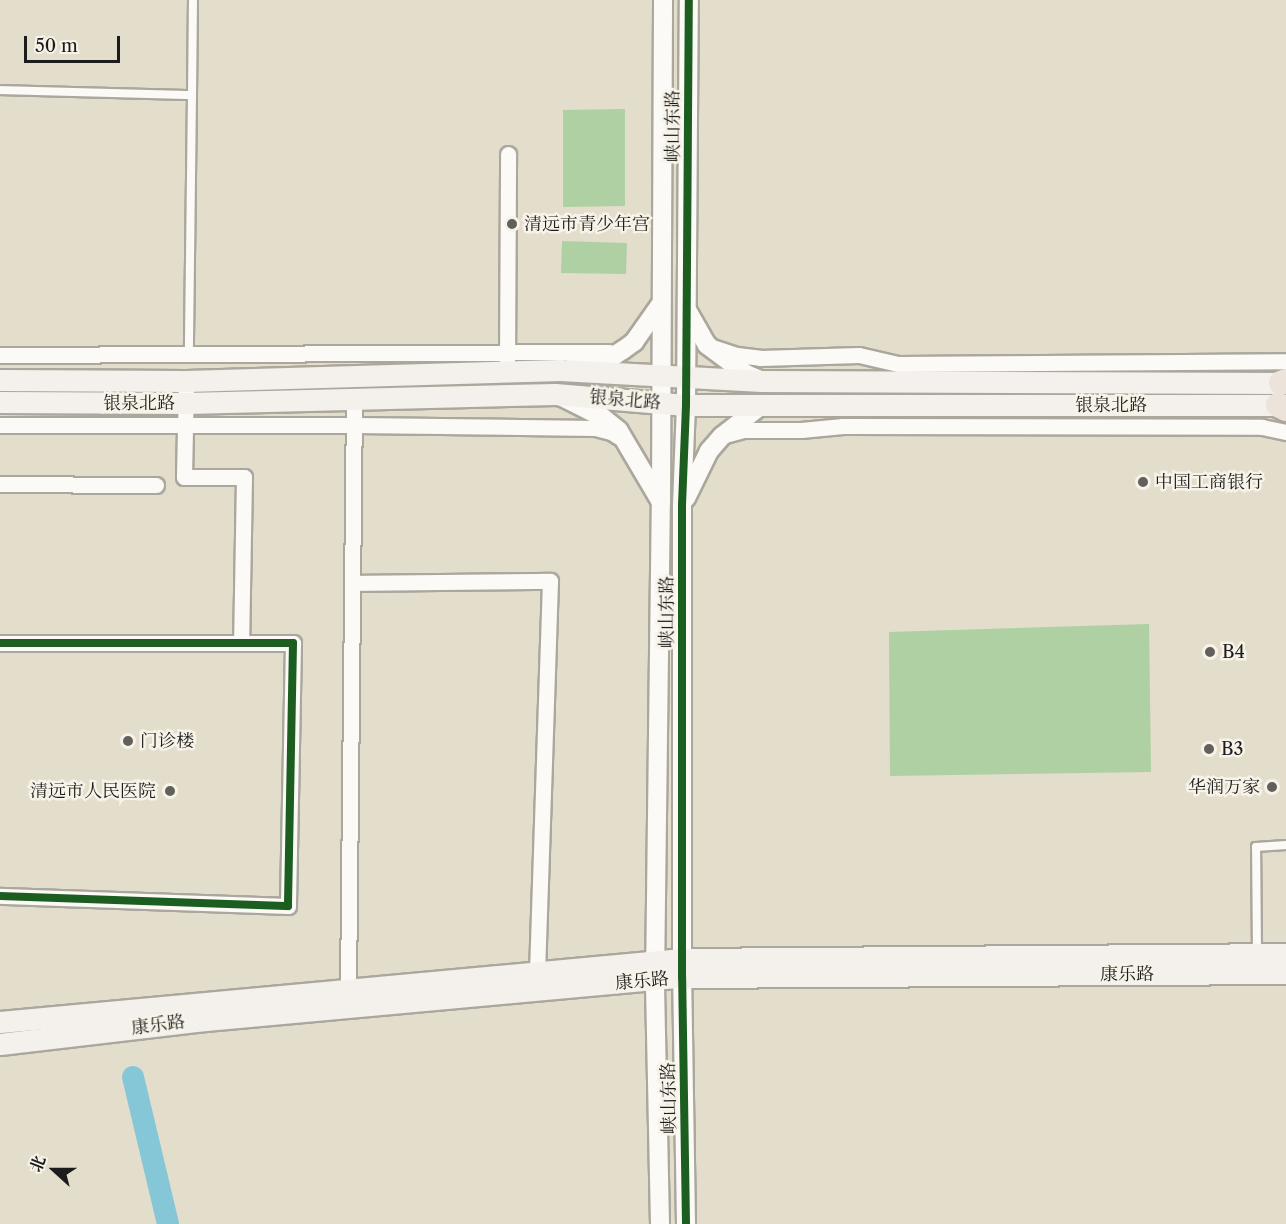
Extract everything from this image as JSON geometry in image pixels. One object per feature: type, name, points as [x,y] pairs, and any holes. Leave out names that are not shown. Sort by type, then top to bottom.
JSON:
[{"type":"main road","name":"银泉北路","points":[[0,380],[186,381],[507,363],[560,370],[685,375],[762,381],[1284,386]]},
{"type":"main road","name":"银泉北路","points":[[0,402],[186,403],[555,394],[662,404],[762,405],[1284,386]]},
{"type":"main road","name":"康乐路","points":[[0,1044],[682,968],[1286,954]]},
{"type":"main road","name":"康乐路","points":[[682,968],[1286,973]]},
{"type":"main road","name":"康乐路","points":[[0,1022],[537,972],[655,971]]},
{"type":"street","name":"峡山东路","points":[[660,1224],[655,971],[662,404],[660,305],[663,0]]},
{"type":"street","name":"峡山东路","points":[[686,1224],[682,968],[682,505],[686,405],[688,0]]},
{"type":"street","points":[[507,363],[508,154]]},
{"type":"street","points":[[560,370],[615,355],[634,342],[660,305]]},
{"type":"street","points":[[686,309],[707,345],[746,374],[762,381]]},
{"type":"street","name":"银泉北路","points":[[0,355],[189,355],[507,363],[606,353],[634,342]]},
{"type":"street","points":[[707,345],[737,355],[760,358],[859,355],[898,364],[1284,386]]},
{"type":"street","points":[[186,381],[184,477],[244,477],[241,643]]},
{"type":"street","points":[[555,394],[602,417],[619,431],[661,503]]},
{"type":"street","points":[[348,990],[354,398]]},
{"type":"street","points":[[682,505],[709,451],[722,436],[762,405]]},
{"type":"street","name":"银泉北路","points":[[0,425],[595,428],[611,432],[628,445]]},
{"type":"street","name":"银泉北路","points":[[722,436],[744,430],[801,430],[843,426],[1262,428],[1286,432]]},
{"type":"street","points":[[0,483],[156,484]]},
{"type":"street","points":[[353,583],[550,581],[537,972]]},
{"type":"street","points":[[0,643],[293,643],[288,906],[0,896]]},
{"type":"lane","points":[[189,355],[193,0]]},
{"type":"lane","points":[[0,90],[192,95]]},
{"type":"lane","points":[[1257,954],[1256,846],[1286,844]]},
{"type":"green space","points":[[625,109],[625,206],[563,207],[563,110]]},
{"type":"green space","points":[[562,241],[627,243],[626,274],[561,273]]},
{"type":"green space","points":[[1149,624],[1151,772],[890,776],[889,632]]},
{"type":"waterway","points":[[133,1077],[168,1224]]},
{"type":"cycle path","points":[[686,1224],[682,977],[682,505],[686,405],[689,0]]},
{"type":"cycle path","points":[[0,643],[293,643],[288,906],[0,896]]},
{"type":"place","name":"清远市青少年宫","points":[[512,224]]},
{"type":"place","name":"中国工商银行","points":[[1143,482]]},
{"type":"place","name":"B4","points":[[1210,652]]},
{"type":"place","name":"门诊楼","points":[[128,741]]},
{"type":"place","name":"B3","points":[[1209,749]]},
{"type":"place","name":"华润万家","points":[[1272,787]]},
{"type":"place","name":"清远市人民医院","points":[[170,791]]}]
